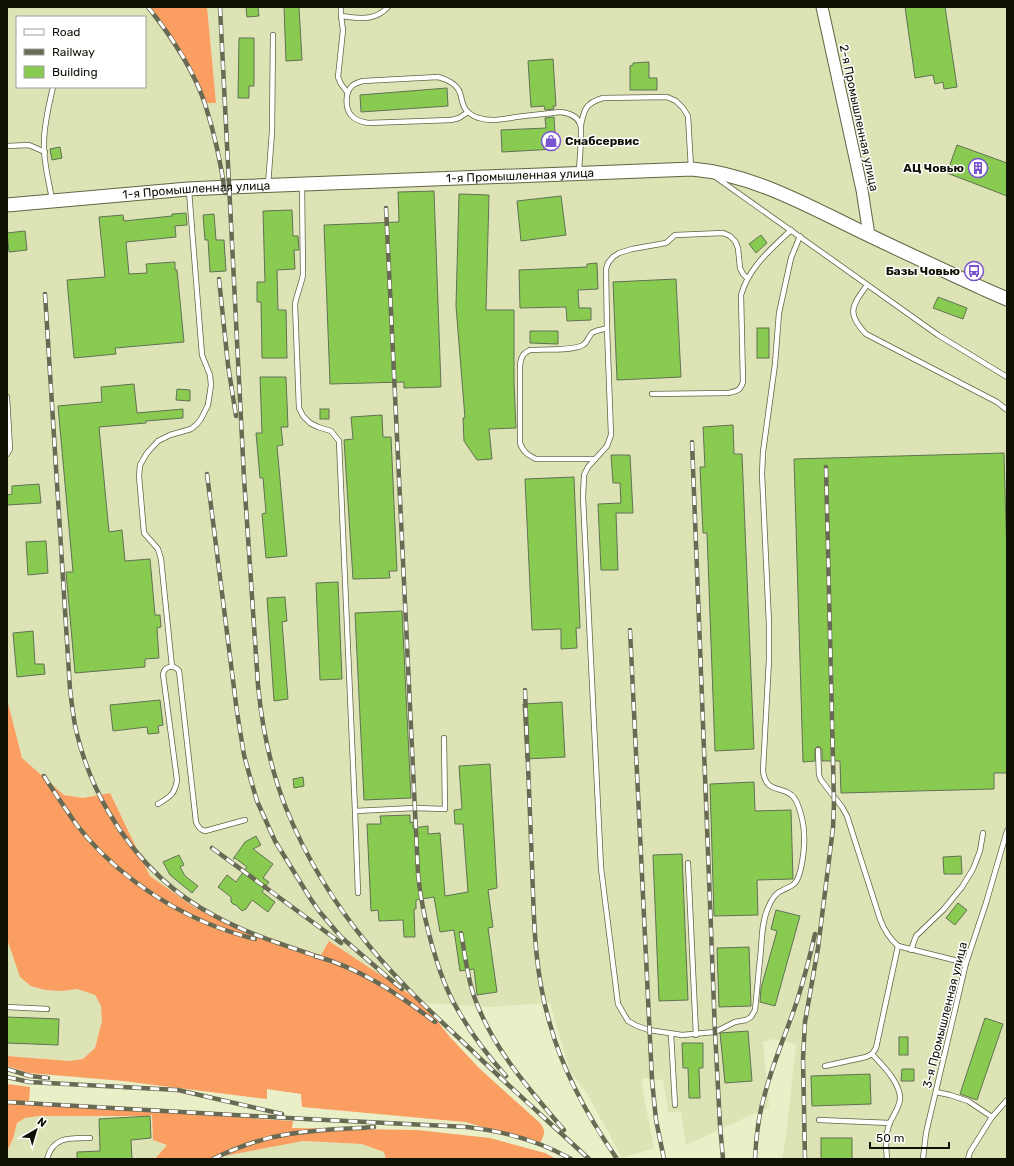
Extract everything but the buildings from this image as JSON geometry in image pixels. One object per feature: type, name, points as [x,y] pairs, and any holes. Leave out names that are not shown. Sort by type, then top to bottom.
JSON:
[{"type":"main road","name":"1-я Промышленная улица","points":[[7,205],[188,189],[692,169],[707,171],[750,182],[788,196],[1007,299]]},
{"type":"street","name":"2-я Промышленная улица","points":[[822,7],[862,190],[869,235]]},
{"type":"lane","points":[[341,7],[343,30],[338,77],[347,92],[347,107],[351,115],[359,121],[368,122],[451,120],[468,112]]},
{"type":"lane","points":[[341,16],[364,18],[375,17],[388,7]]},
{"type":"lane","points":[[268,186],[272,132],[273,35]]},
{"type":"lane","points":[[347,92],[352,86],[363,81],[438,77],[444,78],[452,83],[459,91],[463,105],[468,112],[472,116],[480,119],[492,120],[560,112],[568,113],[576,117],[581,125]]},
{"type":"lane","points":[[52,200],[44,142],[53,88]]},
{"type":"lane","points":[[579,174],[583,112],[589,104],[603,98],[667,97],[676,101],[688,116],[692,169]]},
{"type":"lane","points":[[7,146],[29,145],[45,152]]},
{"type":"lane","points":[[707,171],[938,335],[1007,377]]},
{"type":"lane","points":[[302,185],[303,275],[302,285],[296,297],[295,304],[299,408],[303,416],[310,423],[331,431],[339,441],[356,811],[358,893]]},
{"type":"lane","points":[[172,667],[161,559],[158,549],[144,533],[139,476],[140,465],[154,445],[158,441],[170,435],[190,429],[197,424],[208,405],[211,385],[210,375],[202,355],[188,189]]},
{"type":"lane","points":[[652,394],[728,393],[736,392],[741,388],[743,382],[741,295],[747,278],[761,258],[791,230]]},
{"type":"lane","points":[[747,278],[740,268],[738,248],[735,241],[730,236],[723,233],[675,235],[666,243],[625,251],[613,257],[608,263],[606,269],[606,328],[611,435],[607,446],[594,459],[584,476],[583,497],[601,868],[618,1004],[628,1021],[649,1030],[671,1034],[696,1035],[715,1032],[735,1022],[746,1020],[751,1017],[755,1010],[761,937],[766,912],[773,897],[778,892],[795,883],[804,854],[803,820],[795,799],[789,794],[767,784],[764,779],[769,624],[762,474],[763,452],[775,364],[780,313],[791,258],[800,236]]},
{"type":"lane","points":[[867,285],[856,300],[853,307],[854,316],[858,325],[866,334],[997,402],[1007,410]]},
{"type":"lane","points":[[594,459],[536,460],[522,450],[520,443],[520,365],[521,357],[530,350],[575,348],[584,345],[590,335],[594,332],[606,328]]},
{"type":"lane","points":[[7,397],[10,449],[7,454]]},
{"type":"lane","points":[[158,804],[173,794],[177,780],[163,674],[164,670],[172,667],[179,671],[197,826],[205,831],[245,820]]},
{"type":"lane","points":[[356,811],[415,808],[445,809],[444,738]]},
{"type":"lane","points":[[818,750],[819,775],[847,816],[884,930],[891,940],[898,946],[966,964]]},
{"type":"lane","name":"3-я Промышленная улица","points":[[923,1159],[926,1133],[966,964],[1005,846],[1007,831]]},
{"type":"lane","points":[[911,950],[916,936],[943,910],[962,887],[973,869],[980,851],[983,833]]},
{"type":"lane","points":[[688,863],[696,1035]]},
{"type":"lane","points":[[825,1066],[866,1057],[872,1054],[876,1048],[898,946]]},
{"type":"lane","points":[[7,1007],[47,1008]]},
{"type":"lane","points":[[671,1034],[676,1104]]},
{"type":"lane","points":[[872,1054],[888,1071],[898,1089],[900,1098],[898,1108],[887,1132],[887,1159]]},
{"type":"lane","points":[[936,1092],[968,1101],[992,1117]]},
{"type":"lane","points":[[968,1159],[970,1152],[992,1117],[1007,1100]]},
{"type":"lane","points":[[818,1120],[890,1123]]},
{"type":"lane","points":[[47,1159],[51,1150],[60,1141],[66,1138],[90,1138]]},
{"type":"shaded area","points":[[7,7],[148,7],[168,33],[183,57],[195,79],[205,103],[216,102],[207,7],[1007,7],[1007,1159],[782,1159],[796,1044],[773,1039],[763,1042],[769,1107],[686,1145],[681,1112],[668,1112],[663,1080],[643,1078],[642,1086],[654,1148],[622,1158],[588,1095],[570,1071],[550,1003],[489,1007],[423,1003],[329,941],[321,955],[264,938],[195,908],[150,876],[110,793],[83,798],[64,795],[22,758],[7,699]]},
{"type":"shaded area","points":[[148,7],[207,7],[216,103],[204,103],[193,77],[173,40]]},
{"type":"shaded area","points":[[7,699],[22,758],[64,795],[83,798],[110,793],[150,876],[195,908],[264,938],[321,955],[329,941],[423,1003],[450,1037],[480,1069],[540,1123],[544,1133],[540,1143],[465,1122],[302,1107],[301,1094],[267,1089],[267,1099],[123,1081],[29,1073],[7,1066],[7,1056],[70,1061],[83,1059],[95,1048],[102,1021],[101,1006],[95,995],[77,989],[62,991],[45,990],[31,986],[20,977],[7,939]]},
{"type":"shaded area","points":[[7,939],[16,966],[62,991],[77,989],[95,995],[101,1006],[102,1021],[95,1048],[83,1059],[70,1061],[7,1056]]},
{"type":"shaded area","points":[[7,1084],[30,1087],[29,1104],[293,1121],[292,1128],[417,1130],[490,1138],[545,1153],[556,1159],[386,1159],[384,1152],[362,1144],[303,1141],[208,1159],[155,1159],[167,1145],[153,1140],[152,1115],[39,1116],[25,1118],[17,1123],[13,1139],[7,1151]]},
{"type":"shaded area","points":[[153,1115],[154,1139],[168,1145],[155,1159],[7,1159],[7,1151],[13,1139],[17,1123],[25,1118],[39,1116]]},
{"type":"shaded area","points":[[303,1141],[362,1144],[384,1152],[386,1159],[208,1159]]},
{"type":"railway","points":[[148,7],[181,53],[200,91],[214,137],[225,193]]},
{"type":"railway","points":[[220,7],[244,478],[258,685],[264,732],[275,778],[294,827],[312,863],[345,915],[370,947],[427,1008],[589,1159]]},
{"type":"railway","points":[[386,208],[419,886],[429,934],[448,992],[464,1021],[475,1037],[506,1076]]},
{"type":"railway","points":[[219,279],[228,365],[236,416]]},
{"type":"railway","points":[[45,294],[70,689],[76,728],[90,774],[108,812],[132,847],[146,863],[174,889],[201,908],[240,928],[266,939],[319,957]]},
{"type":"railway","points":[[692,442],[715,1032],[723,1159]]},
{"type":"railway","points":[[805,1159],[803,1059],[805,1022],[818,948],[833,828],[834,803],[826,467]]},
{"type":"railway","points":[[207,474],[237,712],[244,755],[257,801],[275,841],[319,911],[341,937],[384,974]]},
{"type":"railway","points":[[630,630],[652,1080],[656,1120],[664,1159]]},
{"type":"railway","points":[[525,690],[534,926],[541,985],[555,1042],[562,1060],[587,1111],[617,1159]]},
{"type":"railway","points":[[44,776],[76,824],[89,840],[119,869],[171,906],[209,924],[255,939]]},
{"type":"railway","points":[[212,848],[341,943]]},
{"type":"railway","points":[[461,933],[468,973],[474,996],[491,1033],[501,1050],[525,1083],[564,1130]]},
{"type":"railway","points":[[755,1159],[761,1107],[797,1001],[815,934]]},
{"type":"railway","points":[[315,956],[348,967],[378,983],[435,1022]]},
{"type":"railway","points":[[380,971],[402,989]]},
{"type":"railway","points":[[7,1069],[30,1076],[48,1078]]},
{"type":"railway","points":[[7,1077],[29,1082],[178,1090],[282,1114]]},
{"type":"railway","points":[[7,1102],[467,1127],[494,1131],[534,1142],[571,1159]]},
{"type":"railway","points":[[213,1159],[250,1144],[279,1136],[310,1131],[374,1127]]},
{"type":"place","name":"Снабсервис","points":[[551,141]]},
{"type":"place","name":"АЦ Човью","points":[[978,168]]},
{"type":"place","name":"Базы Човью","points":[[974,271]]}]
